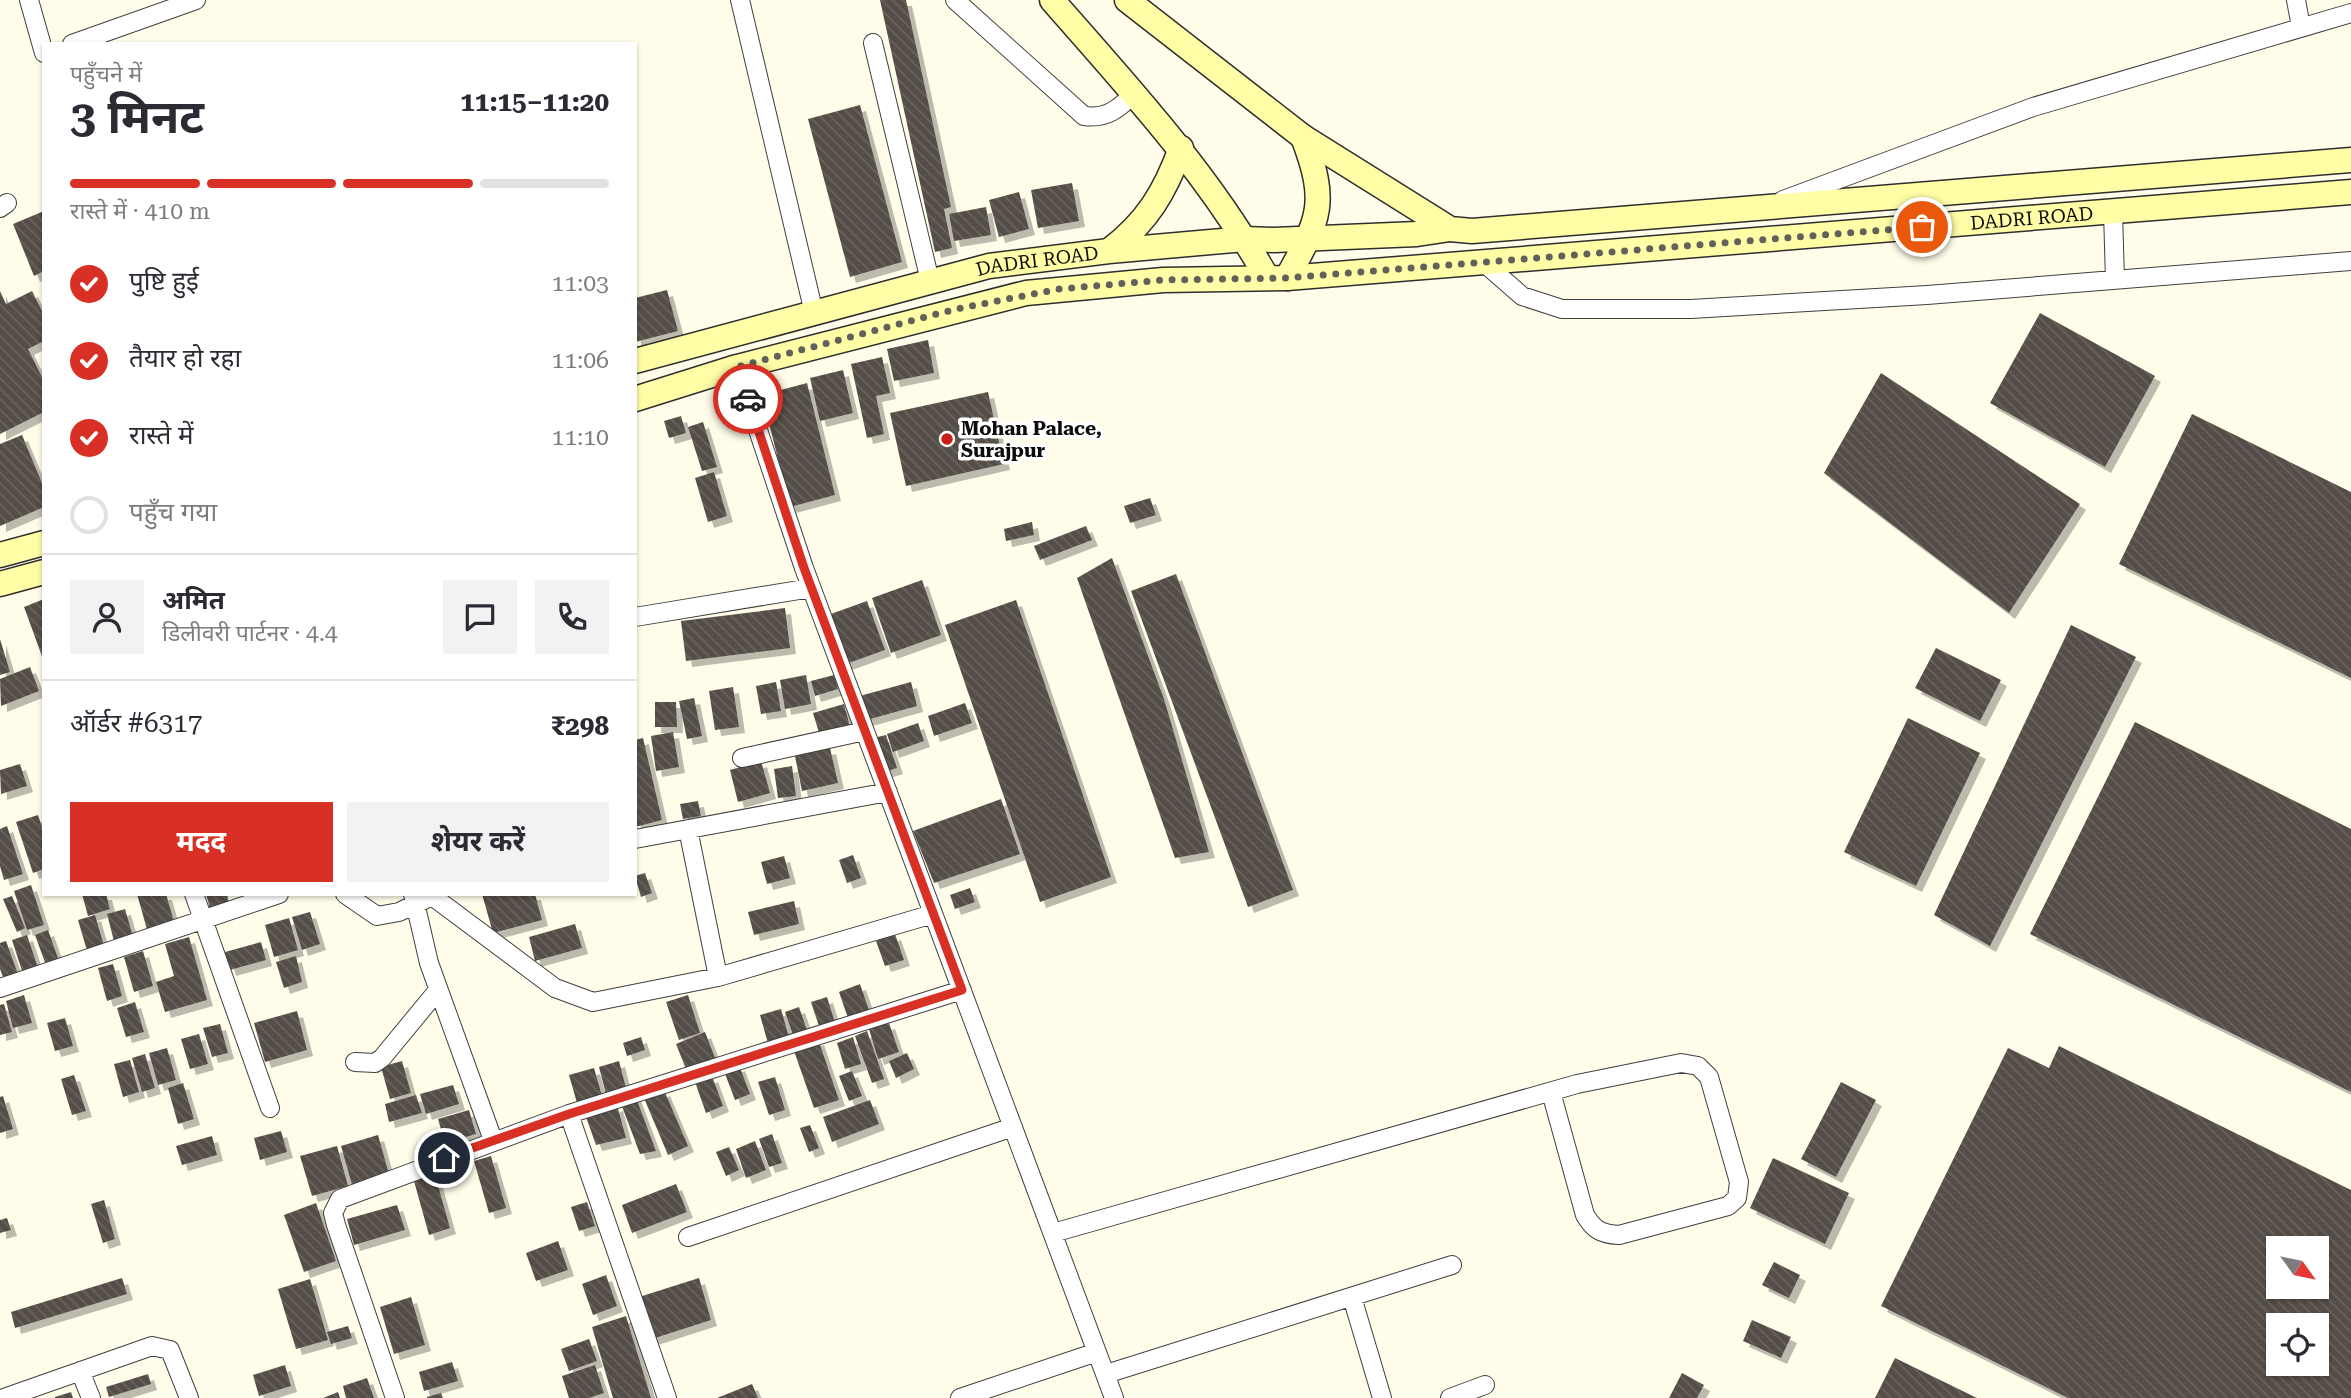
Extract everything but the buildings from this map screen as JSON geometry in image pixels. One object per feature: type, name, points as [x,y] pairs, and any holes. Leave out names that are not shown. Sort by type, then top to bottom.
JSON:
[{"type":"main road","points":[[1052,0],[1181,148],[1245,239],[1277,277],[1308,239],[1317,216],[1317,174],[1303,137]]},
{"type":"main road","points":[[1133,3],[1303,137],[1461,230]]},
{"type":"main road","points":[[1109,251],[1134,232],[1152,212],[1168,182],[1181,148]]},
{"type":"main road","name":"DADRI ROAD","points":[[637,360],[989,266],[1109,251],[1245,239],[1417,234],[2351,160]]},
{"type":"main road","name":"DADRI ROAD","points":[[637,397],[737,367],[1026,293],[1163,280],[1277,277],[1483,262],[2114,228],[2351,192]]},
{"type":"main road","points":[[0,555],[42,544]]},
{"type":"main road","points":[[0,583],[42,572]]},
{"type":"street","points":[[29,0],[42,46]]},
{"type":"street","points":[[78,42],[196,0]]},
{"type":"street","points":[[740,0],[814,313]]},
{"type":"street","points":[[955,0],[1084,116],[1100,118],[1116,110],[1134,94]]},
{"type":"street","points":[[2296,0],[2301,27]]},
{"type":"street","points":[[1763,207],[2032,107],[2351,13]]},
{"type":"street","points":[[873,43],[930,281]]},
{"type":"street","points":[[2114,228],[2115,280]]},
{"type":"street","points":[[1483,262],[1522,296],[1562,309],[1691,309],[2351,261]]},
{"type":"street","points":[[737,367],[811,588],[1115,1398]]},
{"type":"street","points":[[637,617],[811,588]]},
{"type":"street","points":[[742,758],[865,731]]},
{"type":"street","points":[[637,839],[888,792]]},
{"type":"street","points":[[688,829],[718,977]]},
{"type":"street","points":[[195,896],[270,1108]]},
{"type":"street","points":[[0,988],[204,922],[274,896]]},
{"type":"street","points":[[348,896],[377,916],[399,912],[424,897]]},
{"type":"street","points":[[424,897],[517,962],[576,998],[593,1002],[718,977],[933,914]]},
{"type":"street","points":[[424,897],[439,990],[493,1140]]},
{"type":"street","points":[[355,1062],[375,1063],[382,1058],[439,990]]},
{"type":"street","points":[[395,1398],[336,1225],[335,1204],[345,1195],[569,1114],[962,990]]},
{"type":"street","points":[[1053,1233],[1577,1084],[1681,1062],[1698,1066],[1709,1077],[1739,1182],[1737,1198],[1728,1206],[1619,1235],[1605,1234],[1593,1228],[1586,1215],[1551,1092]]},
{"type":"street","points":[[569,1114],[667,1398]]},
{"type":"street","points":[[688,1237],[1013,1127]]},
{"type":"street","points":[[1106,1374],[1452,1265]]},
{"type":"street","points":[[1352,1297],[1382,1398]]},
{"type":"street","points":[[4,1398],[152,1346],[170,1350],[189,1398]]},
{"type":"street","points":[[961,1398],[1097,1352]]},
{"type":"street","points":[[80,1371],[91,1398]]},
{"type":"street","points":[[1450,1398],[1485,1385]]},
{"type":"way so far","points":[[748,399],[737,367],[1026,293],[1163,280],[1266,276],[1287,278],[1922,227]]},
{"type":"place","name":"Mohan Palace, Surajpur","points":[[947,439]]},
{"type":"route","points":[[444,1158],[569,1114],[962,990],[804,568],[748,399]]}]
